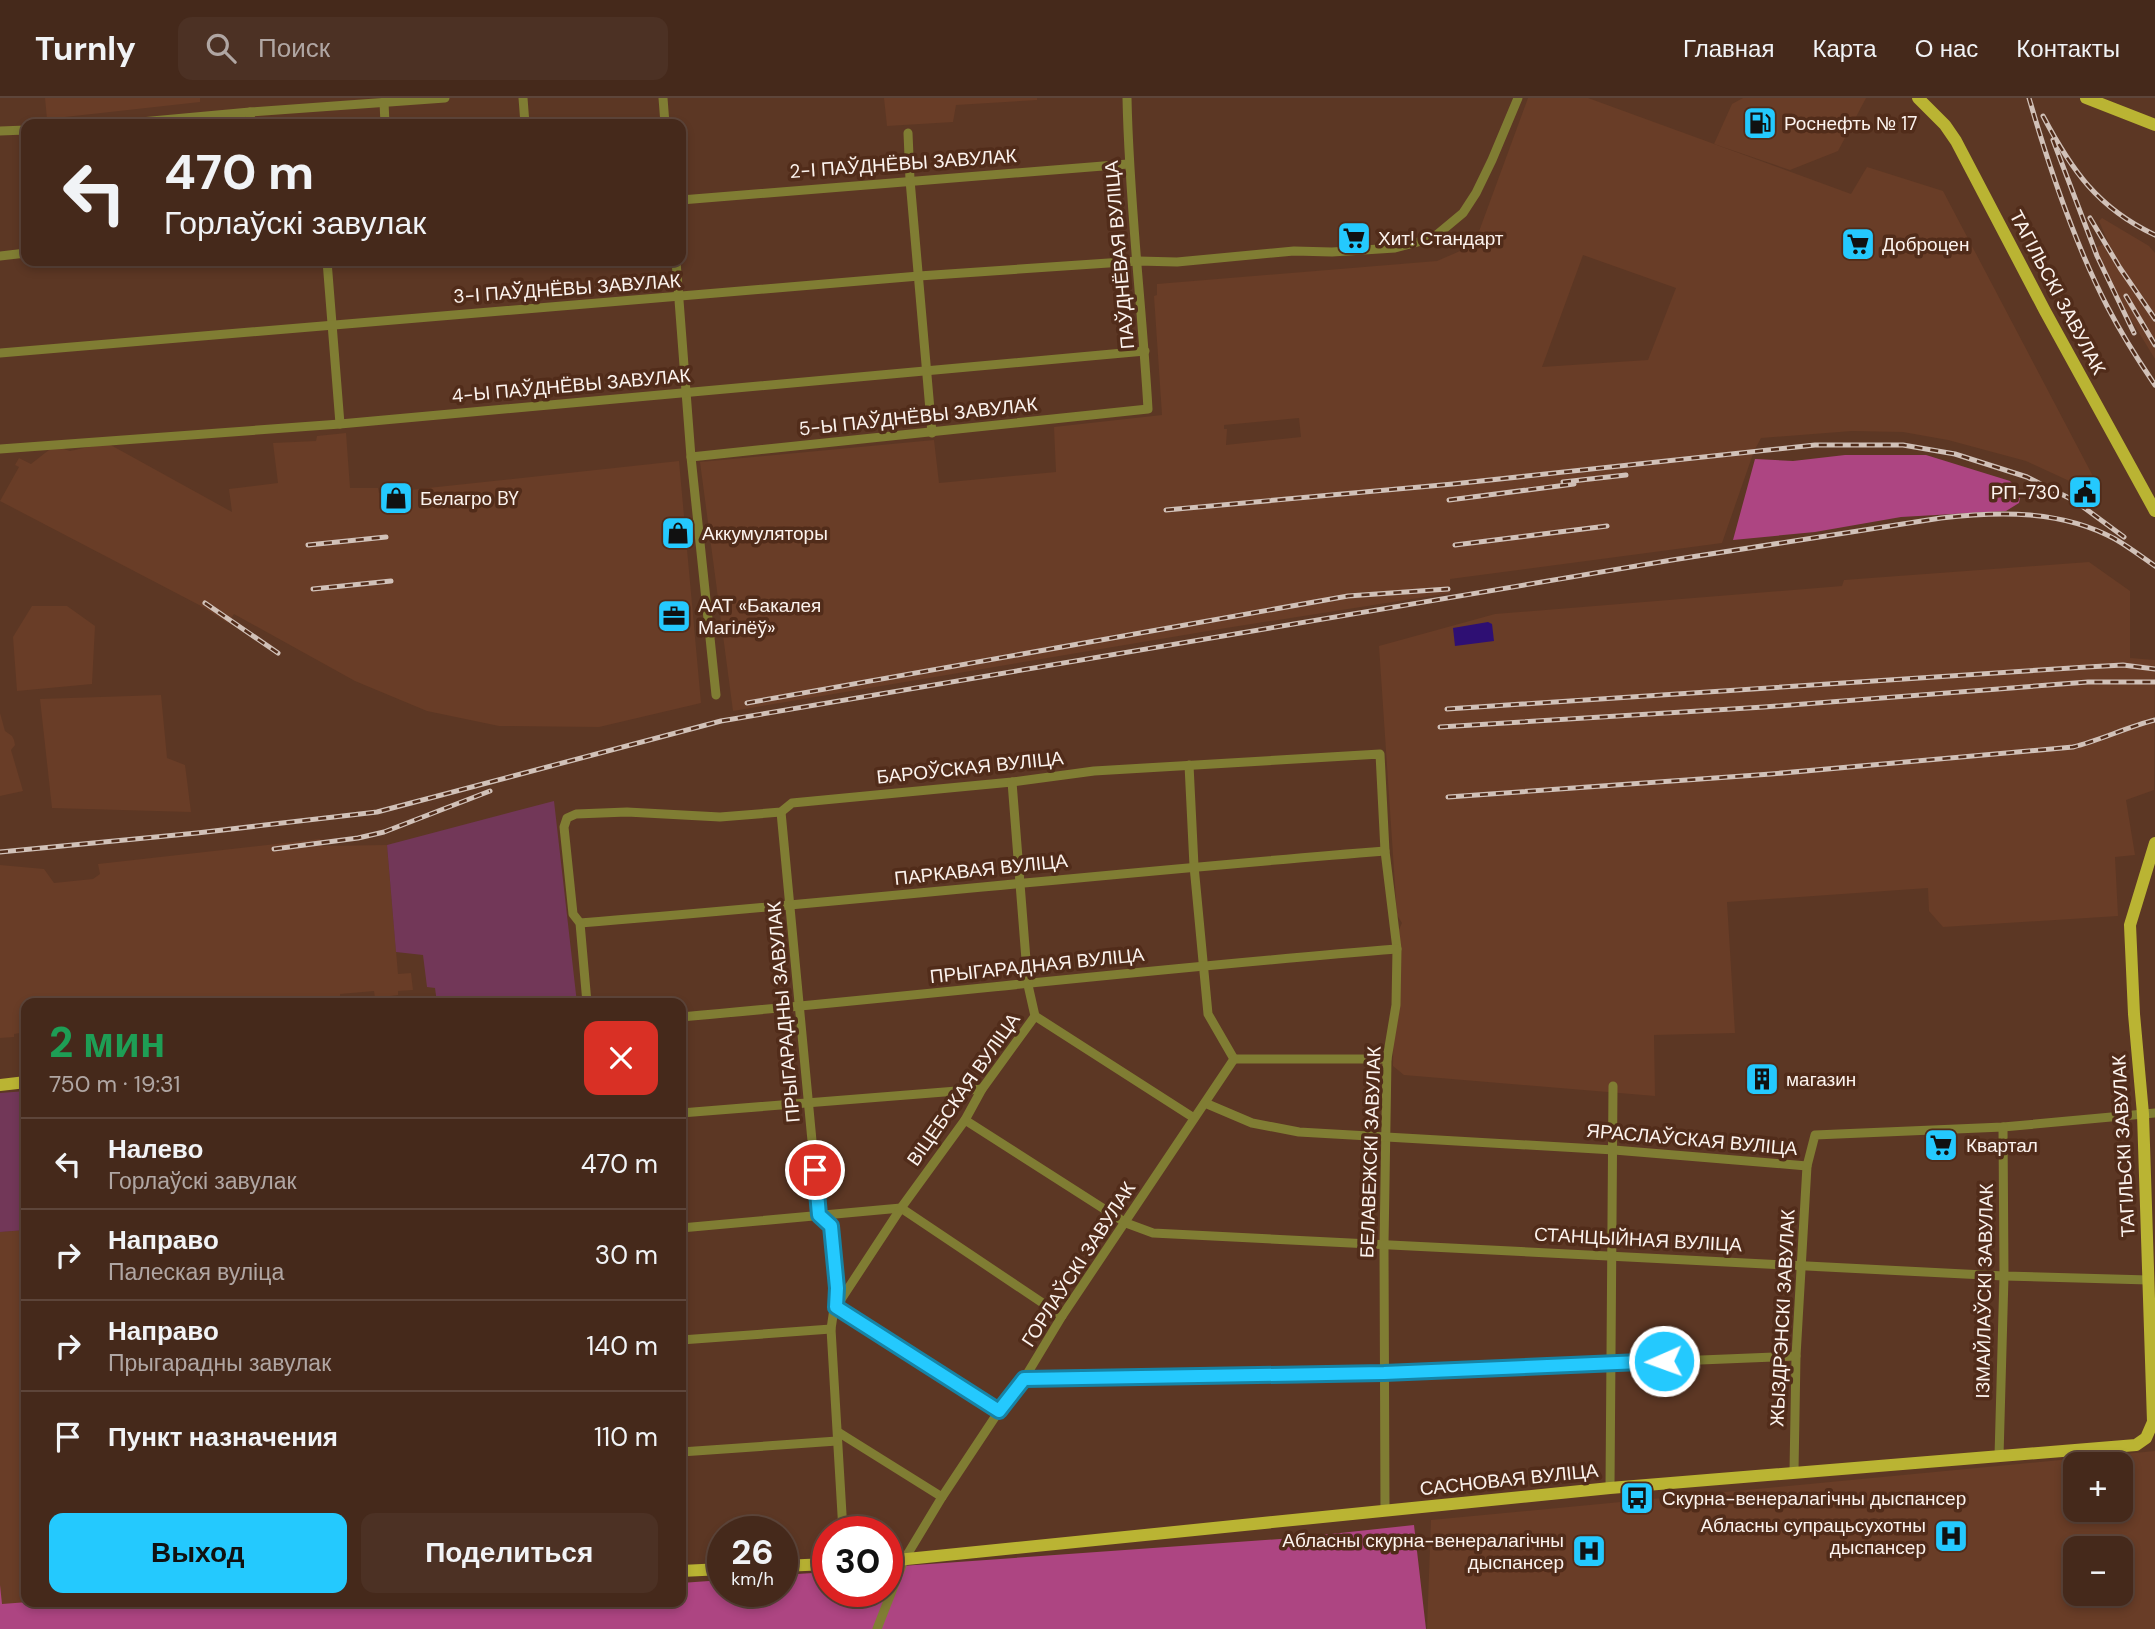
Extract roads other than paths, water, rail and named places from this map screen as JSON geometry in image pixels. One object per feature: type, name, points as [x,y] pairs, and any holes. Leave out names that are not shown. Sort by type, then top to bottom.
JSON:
[{"type":"main road","name":"ТАГІЛЬСКІ ЗАВУЛАК","points":[[1917,98],[1945,125],[1956,141],[2155,511]]},
{"type":"main road","points":[[2086,98],[2155,125]]},
{"type":"main road","name":"ТАГІЛЬСКІ ЗАВУЛАК","points":[[2136,1445],[2146,1438],[2153,1422],[2152,1294],[2149,1280],[2149,1113],[2134,1014],[2130,925],[2155,843]]},
{"type":"main road","points":[[0,1085],[21,1083]]},
{"type":"main road","name":"САСНОВАЯ ВУЛІЦА","points":[[904,1560],[1610,1488],[2136,1445]]},
{"type":"main road","points":[[686,1571],[707,1570]]},
{"type":"street","points":[[170,119],[445,98]]},
{"type":"street","points":[[523,98],[525,119]]},
{"type":"street","points":[[663,98],[665,119]]},
{"type":"street","name":"ПАЎДНЁВАЯ ВУЛІЦА","points":[[1128,98],[1128,164],[1145,351],[1147,409]]},
{"type":"street","name":"3-І ПАЎДНЁВЫ ЗАВУЛАК","points":[[0,353],[919,276],[1138,261],[1177,262],[1294,251],[1383,249],[1433,238],[1463,213],[1476,193],[1518,98]]},
{"type":"street","points":[[384,102],[385,119]]},
{"type":"street","points":[[250,111],[251,119]]},
{"type":"street","points":[[0,131],[21,130]]},
{"type":"street","points":[[908,133],[932,433]]},
{"type":"street","name":"2-І ПАЎДНЁВЫ ЗАВУЛАК","points":[[686,200],[1128,164]]},
{"type":"street","points":[[0,256],[21,254]]},
{"type":"street","points":[[327,266],[340,424]]},
{"type":"street","points":[[676,266],[691,457],[716,695]]},
{"type":"street","name":"4-Ы ПАЎДНЁВЫ ЗАВУЛАК","points":[[0,449],[340,424],[1145,351]]},
{"type":"street","name":"5-Ы ПАЎДНЁВЫ ЗАВУЛАК","points":[[691,457],[1147,409]]},
{"type":"street","name":"БАРОЎСКАЯ ВУЛІЦА","points":[[580,923],[573,914],[564,827],[567,818],[576,814],[720,817],[781,811],[792,803],[1012,782],[1094,771],[1380,754]]},
{"type":"street","name":"БЕЛАВЕЖСКІ ЗАВУЛАК","points":[[1380,754],[1385,851],[1397,949],[1396,1005],[1387,1059],[1385,1136],[1385,1511]]},
{"type":"street","points":[[1189,765],[1194,866],[1208,1014],[1234,1059],[1387,1059]]},
{"type":"street","name":"ВІЦЕБСКАЯ ВУЛІЦА","points":[[836,1307],[1034,1016],[1028,985],[1012,782]]},
{"type":"street","name":"ПРЫГАРАДНЫ ЗАВУЛАК","points":[[781,811],[819,1215],[831,1226],[837,1288],[831,1329]]},
{"type":"street","name":"ПАРКАВАЯ ВУЛІЦА","points":[[580,923],[1385,851]]},
{"type":"street","points":[[580,923],[587,998]]},
{"type":"street","name":"ПРЫГАРАДНАЯ ВУЛІЦА","points":[[686,1017],[1028,985],[1205,964],[1397,949]]},
{"type":"street","points":[[1034,1016],[1194,1118]]},
{"type":"street","name":"ГОРЛАЎСКІ ЗАВУЛАК","points":[[877,1629],[904,1560],[942,1497],[999,1411],[1024,1379],[1062,1316],[1234,1059]]},
{"type":"street","points":[[1610,1488],[1613,1086]]},
{"type":"street","points":[[686,1113],[982,1089]]},
{"type":"street","name":"ЯРАСЛАЎСКАЯ ВУЛІЦА","points":[[1205,1103],[1252,1123],[1299,1132],[1614,1150],[1807,1166],[1815,1135],[2003,1127],[2149,1113]]},
{"type":"street","name":"СТАНЦЫЙНАЯ ВУЛІЦА","points":[[965,1120],[1126,1223],[1153,1233],[2004,1276],[2149,1280]]},
{"type":"street","name":"ІЗМАЙЛАЎСКІ ЗАВУЛАК","points":[[1999,1456],[2004,1276],[2003,1127]]},
{"type":"street","name":"ЖЫЗДРЭНСКІ ЗАВУЛАК","points":[[1794,1471],[1796,1356],[1807,1166]]},
{"type":"street","points":[[686,1228],[901,1208],[1062,1316]]},
{"type":"street","points":[[836,1307],[999,1411]]},
{"type":"street","points":[[686,1340],[831,1329],[842,1516]]},
{"type":"street","points":[[1024,1379],[1384,1373],[1796,1356]]},
{"type":"street","points":[[686,1451],[837,1436],[942,1497]]},
{"type":"railway","points":[[2029,98],[2073,230],[2095,282],[2112,316],[2155,385]]},
{"type":"railway","points":[[2043,116],[2088,186],[2118,213],[2155,235]]},
{"type":"railway","points":[[2053,140],[2097,256],[2134,333]]},
{"type":"railway","points":[[2090,218],[2155,319]]},
{"type":"railway","points":[[2126,296],[2155,345]]},
{"type":"railway","points":[[1166,510],[1453,484],[1815,445],[1903,445],[1955,454],[2027,477],[2075,501],[2124,537]]},
{"type":"railway","points":[[1563,482],[1626,475]]},
{"type":"railway","points":[[1449,500],[1574,484]]},
{"type":"railway","points":[[0,852],[377,812],[721,721],[1672,560],[1941,518],[2008,514],[2074,522],[2115,539],[2155,566]]},
{"type":"railway","points":[[1455,545],[1607,526]]},
{"type":"railway","points":[[308,545],[386,537]]},
{"type":"railway","points":[[313,589],[391,581]]},
{"type":"railway","points":[[747,703],[1348,596],[1448,589]]},
{"type":"railway","points":[[205,603],[278,653]]},
{"type":"railway","points":[[1447,709],[2087,667],[2123,665],[2155,669]]},
{"type":"railway","points":[[1440,727],[1764,707],[2088,682],[2155,682]]},
{"type":"railway","points":[[1448,797],[1771,774],[2073,747],[2155,720]]},
{"type":"railway","points":[[274,849],[384,832],[490,791]]},
{"type":"place","name":"Роснефть № 17","points":[[1760,123]]},
{"type":"place","name":"Хит! Стандарт","points":[[1354,238]]},
{"type":"place","name":"Доброцен","points":[[1858,244]]},
{"type":"place","name":"РП-730","points":[[2085,492]]},
{"type":"place","name":"Белагро BY","points":[[396,498]]},
{"type":"place","name":"Аккумуляторы","points":[[678,533]]},
{"type":"place","name":"ААТ «Бакалея Магілёў»","points":[[674,616]]},
{"type":"place","name":"магазин","points":[[1762,1079]]},
{"type":"place","name":"Квартал","points":[[1941,1145]]},
{"type":"place","name":"Скурна-венералагічны дыспансер","points":[[1637,1498]]},
{"type":"place","name":"Абласны супрацьсухотны дыспансер","points":[[1951,1536]]},
{"type":"place","name":"Абласны скурна-венералагічны дыспансер","points":[[1589,1551]]}]
